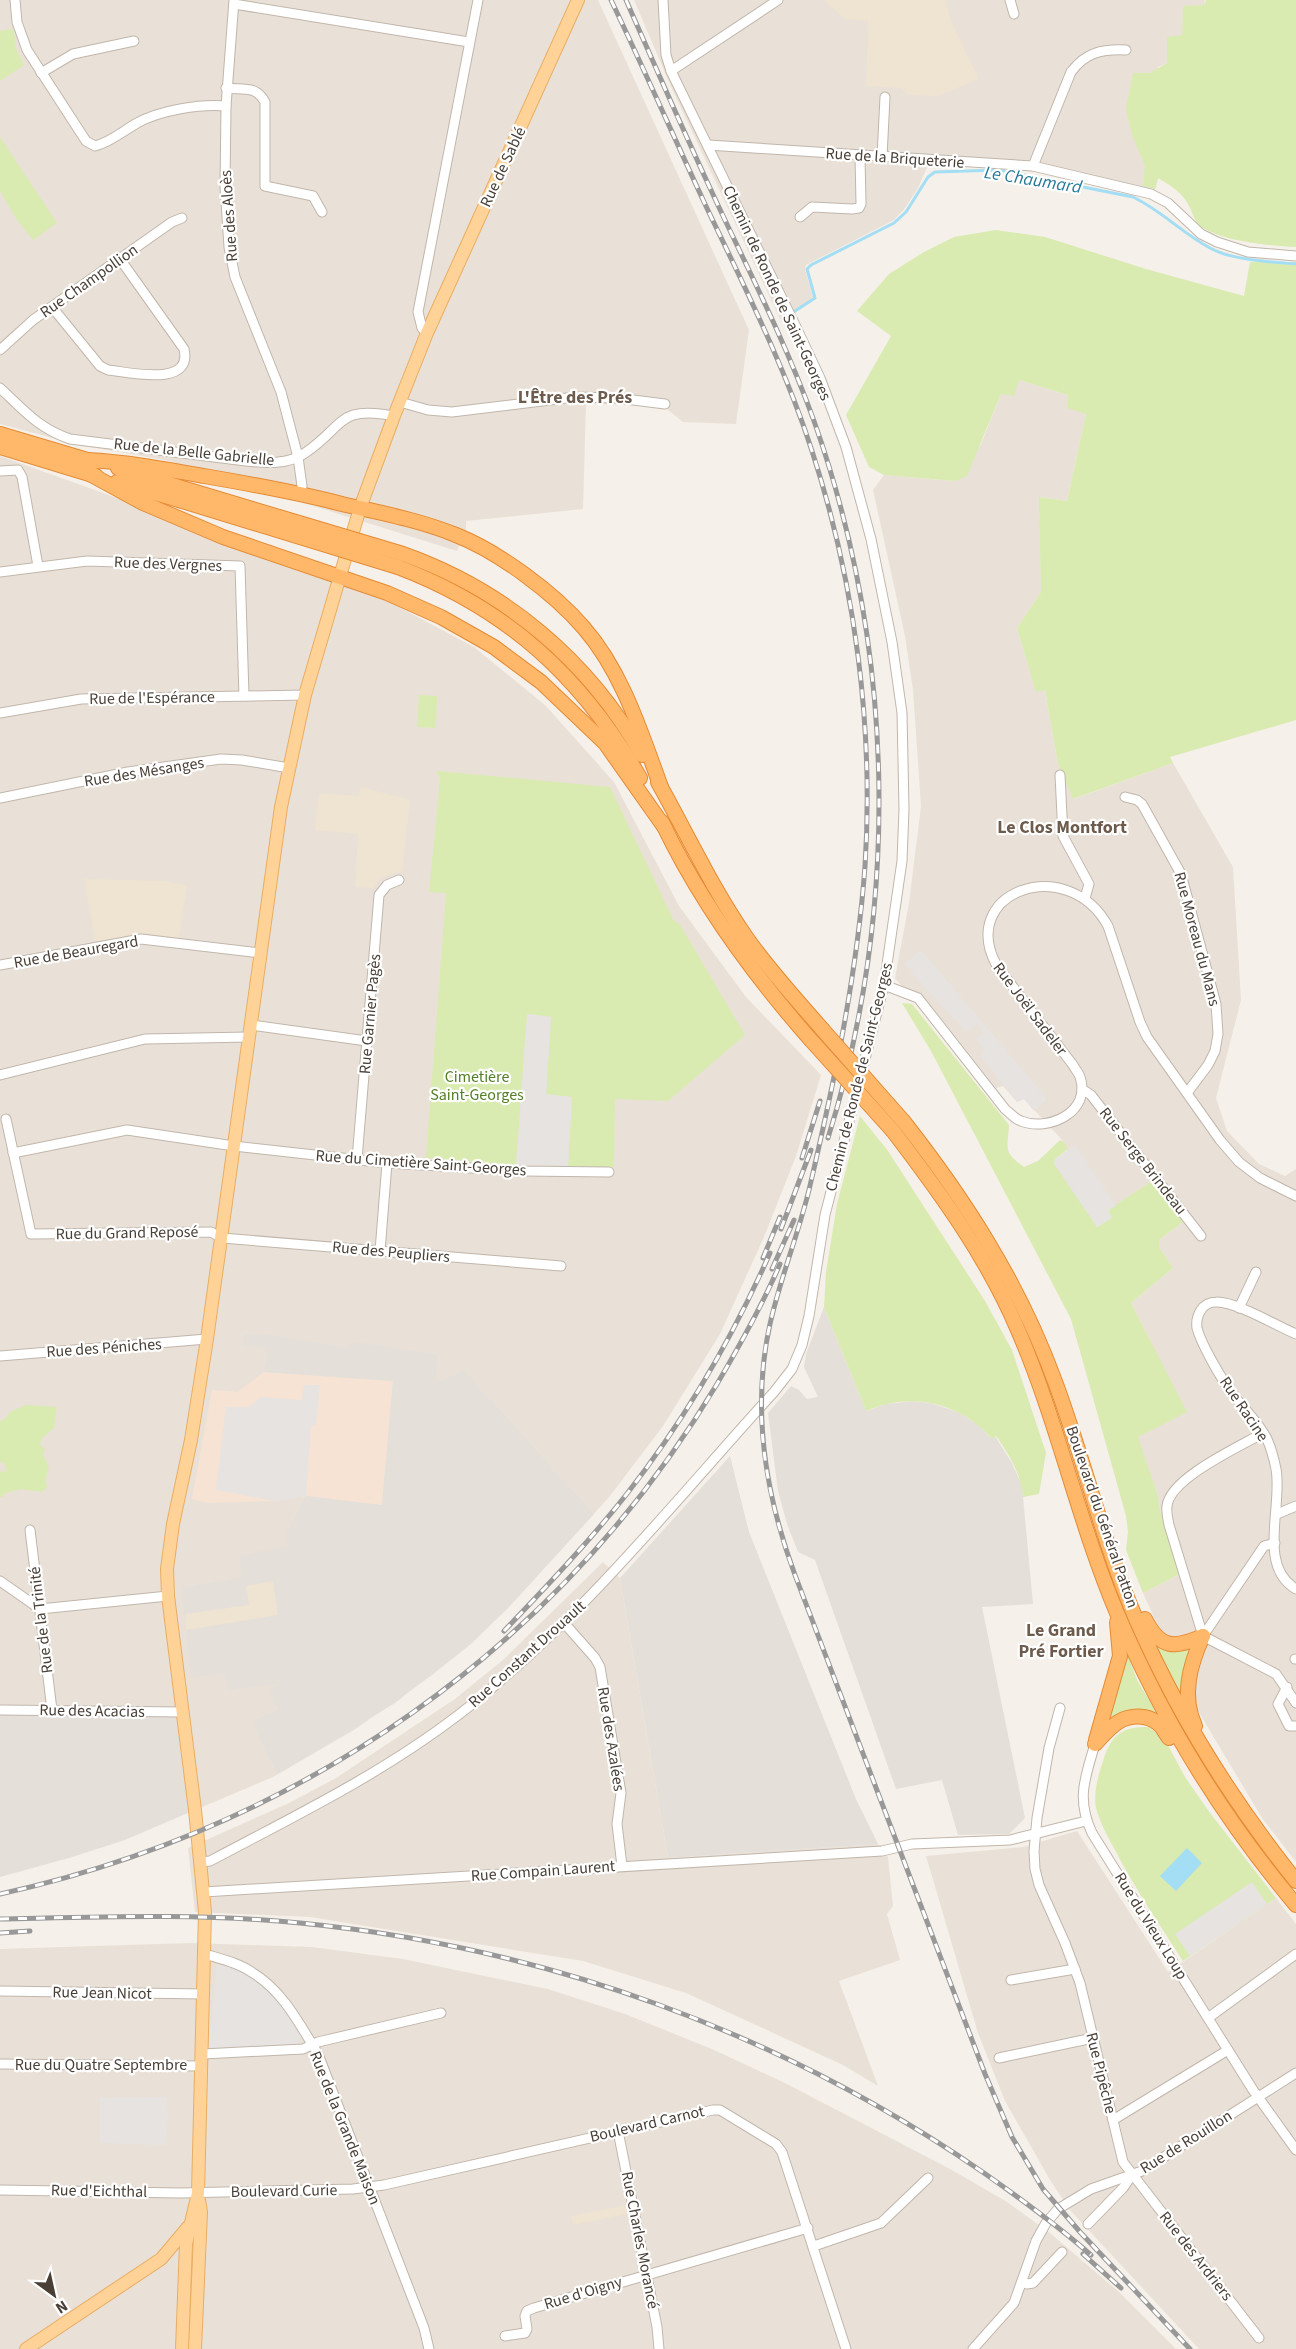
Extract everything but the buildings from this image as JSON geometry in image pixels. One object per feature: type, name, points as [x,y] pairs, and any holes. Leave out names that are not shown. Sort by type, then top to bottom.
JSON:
[{"type":"highway","points":[[0,434],[87,460],[180,494],[451,573],[510,608],[537,628],[582,670],[630,732],[661,788]]},
{"type":"highway","points":[[0,447],[90,474],[180,494]]},
{"type":"highway","points":[[87,460],[125,462],[301,493],[407,518],[459,536],[513,566],[563,606],[585,629],[633,710],[661,788]]},
{"type":"highway","points":[[90,474],[142,503],[223,537],[387,593],[441,617],[494,647],[541,682],[605,743],[665,828]]},
{"type":"highway","points":[[401,560],[504,622],[573,682],[617,739],[665,828]]},
{"type":"highway","name":"Boulevard du Général Patton","points":[[661,788],[705,870],[747,938],[780,980],[904,1122],[979,1225],[1033,1326],[1074,1434],[1113,1560],[1166,1684],[1256,1829],[1296,1881]]},
{"type":"highway","name":"Boulevard du Général Patton","points":[[665,828],[706,901],[735,946],[768,990],[893,1131],[934,1184],[967,1233],[1006,1304],[1041,1388],[1085,1528],[1116,1611],[1145,1678],[1200,1774],[1261,1863],[1296,1905]]},
{"type":"highway","points":[[1113,1560],[1127,1574],[1142,1612],[1157,1638],[1172,1645],[1182,1645],[1203,1636]]},
{"type":"highway","points":[[1095,1743],[1120,1656],[1116,1611]]},
{"type":"highway","points":[[1203,1636],[1192,1660],[1188,1692],[1191,1717],[1215,1766]]},
{"type":"highway","points":[[1095,1743],[1114,1724],[1124,1718],[1133,1716],[1151,1718],[1160,1725],[1200,1774]]},
{"type":"main road","name":"Rue de Sablé","points":[[198,2193],[203,2060],[204,1892],[168,1596],[167,1569],[207,1339],[281,807],[305,695],[360,508],[427,333],[578,0]]},
{"type":"main road","points":[[182,2349],[180,2260],[198,2193]]},
{"type":"main road","points":[[195,2349],[201,2212],[198,2193]]},
{"type":"main road","points":[[26,2349],[160,2259],[189,2226]]},
{"type":"main road","points":[[160,2259],[199,2260]]},
{"type":"street","points":[[15,0],[21,37],[41,73],[86,141],[95,146],[106,143],[139,122],[161,114],[217,105],[226,106]]},
{"type":"street","points":[[427,333],[422,328],[417,312],[478,0]]},
{"type":"street","name":"Chemin de Ronde de Saint-Georges","points":[[663,0],[666,55],[671,71],[820,378],[846,447],[872,539],[892,642],[902,713],[903,861],[884,985],[825,1215],[809,1316],[802,1345],[792,1368]]},
{"type":"street","points":[[671,71],[778,0]]},
{"type":"street","points":[[1010,0],[1014,14]]},
{"type":"street","points":[[234,2],[469,42]]},
{"type":"street","name":"Rue des Aloès","points":[[234,2],[226,88],[226,210],[235,277],[281,392],[298,457],[301,493]]},
{"type":"street","points":[[41,73],[73,54],[134,41]]},
{"type":"street","points":[[1033,166],[1071,72],[1079,62],[1090,53],[1109,49],[1126,50]]},
{"type":"street","points":[[226,88],[253,89],[261,95],[265,102],[265,186],[313,196],[322,212]]},
{"type":"street","points":[[882,157],[885,97]]},
{"type":"street","name":"Rue de la Briqueterie","points":[[708,145],[1033,166],[1151,194],[1168,203],[1201,234],[1217,242],[1248,252],[1296,256]]},
{"type":"street","points":[[800,217],[812,207],[852,210],[859,208],[861,204],[860,156]]},
{"type":"street","name":"Rue Champollion","points":[[0,350],[33,320],[172,222],[182,218]]},
{"type":"street","points":[[52,307],[100,366],[108,370],[164,376],[176,372],[183,366],[186,358],[184,349],[120,259]]},
{"type":"street","name":"Rue de la Belle Gabrielle","points":[[0,388],[37,423],[51,432],[70,438],[272,463],[305,453],[350,415],[363,412],[394,416]]},
{"type":"street","points":[[400,402],[428,411],[452,412],[575,397],[617,398],[665,404]]},
{"type":"street","points":[[0,471],[18,471],[22,477],[38,566]]},
{"type":"street","name":"Rue des Vergnes","points":[[0,572],[87,561],[240,566],[244,696]]},
{"type":"street","name":"Rue de l'Espérance","points":[[0,713],[81,699],[305,695]]},
{"type":"street","name":"Rue des Mésanges","points":[[0,798],[128,772],[221,759],[289,768]]},
{"type":"street","points":[[1060,775],[1064,836],[1089,884],[1085,898]]},
{"type":"street","name":"Rue Moreau du Mans","points":[[1125,797],[1142,804],[1181,874],[1216,1004],[1218,1034],[1215,1051],[1208,1065],[1187,1093]]},
{"type":"street","name":"Rue Garnier Pagès","points":[[357,1159],[379,895],[387,885],[399,880]]},
{"type":"street","name":"Rue Joël Sadeler","points":[[1082,1089],[1080,1077],[1073,1065],[989,953],[987,939],[996,910],[1009,896],[1024,888],[1046,885],[1066,889],[1085,898],[1100,912],[1108,926],[1147,1037],[1220,1140],[1244,1166],[1260,1178],[1296,1196]]},
{"type":"street","name":"Rue de Beauregard","points":[[0,965],[141,939],[260,953]]},
{"type":"street","points":[[884,985],[918,998],[1005,1109],[1020,1121],[1037,1124],[1061,1119],[1072,1113],[1078,1104],[1082,1089]]},
{"type":"street","points":[[1,1074],[12,1074],[145,1040],[250,1031],[368,1041]]},
{"type":"street","name":"Rue Serge Brindeau","points":[[1082,1089],[1091,1095],[1201,1236]]},
{"type":"street","points":[[6,1119],[13,1153]]},
{"type":"street","name":"Rue du Cimetière Saint-Georges","points":[[13,1153],[127,1130],[234,1146],[387,1163],[523,1171],[609,1172]]},
{"type":"street","name":"Rue du Grand Reposé","points":[[13,1153],[31,1234],[211,1232],[222,1238]]},
{"type":"street","points":[[380,1251],[387,1163]]},
{"type":"street","name":"Rue des Peupliers","points":[[222,1238],[561,1266]]},
{"type":"street","points":[[1239,1308],[1256,1272]]},
{"type":"street","name":"Rue Racine","points":[[1296,1334],[1239,1308],[1216,1302],[1209,1303],[1200,1313],[1197,1326],[1225,1383],[1263,1433],[1276,1471],[1277,1514],[1274,1554],[1286,1582],[1296,1588]]},
{"type":"street","name":"Rue des Péniches","points":[[0,1356],[207,1339]]},
{"type":"street","name":"Rue Constant Drouault","points":[[201,1862],[210,1861],[322,1803],[409,1750],[496,1685],[565,1624],[637,1547],[774,1392],[792,1368]]},
{"type":"street","points":[[1263,1433],[1184,1479],[1173,1489],[1167,1506],[1169,1525],[1203,1636],[1276,1674],[1296,1703]]},
{"type":"street","points":[[1277,1514],[1296,1506]]},
{"type":"street","name":"Rue de la Trinité","points":[[30,1530],[52,1710]]},
{"type":"street","points":[[1203,1636],[1264,1546],[1275,1543]]},
{"type":"street","points":[[0,1581],[40,1609],[168,1596]]},
{"type":"street","name":"Rue des Azalées","points":[[565,1624],[596,1658],[600,1667],[621,1793],[617,1824],[622,1866]]},
{"type":"street","points":[[1287,1687],[1278,1704],[1289,1726],[1296,1726]]},
{"type":"street","name":"Rue Pipêche","points":[[1060,1708],[1049,1748],[1035,1834],[1035,1869],[1039,1885],[1075,1969],[1123,2162],[1131,2175]]},
{"type":"street","name":"Rue des Acacias","points":[[0,1710],[183,1712]]},
{"type":"street","name":"Rue du Vieux Loup","points":[[1095,1743],[1082,1786],[1086,1821],[1258,2098],[1296,2150]]},
{"type":"street","points":[[1035,1834],[1086,1821]]},
{"type":"street","name":"Rue Compain Laurent","points":[[204,1892],[882,1851],[912,1844],[1010,1840],[1035,1834]]},
{"type":"street","name":"Rue de la Grande Maison","points":[[205,1954],[236,1964],[262,1978],[294,2015],[312,2045],[329,2080],[424,2328],[429,2349]]},
{"type":"street","points":[[1208,2018],[1296,1954]]},
{"type":"street","points":[[1011,1980],[1075,1969]]},
{"type":"street","name":"Rue Jean Nicot","points":[[0,1991],[204,1994]]},
{"type":"street","name":"Rue du Quatre Septembre","points":[[0,2064],[203,2060],[303,2049],[441,2013]]},
{"type":"street","points":[[999,2058],[1093,2038]]},
{"type":"street","points":[[1113,2120],[1228,2050]]},
{"type":"street","name":"Rue de Rouillon","points":[[1088,2224],[1123,2188],[1131,2175],[1142,2171],[1296,2073]]},
{"type":"street","name":"Boulevard Carnot","points":[[369,2187],[720,2110],[776,2144],[782,2152],[846,2349]]},
{"type":"street","name":"Rue Charles Morancé","points":[[618,2131],[657,2327],[659,2349]]},
{"type":"street","points":[[973,2349],[1014,2303],[1036,2241],[1046,2223],[1058,2209],[1091,2188],[1131,2175]]},
{"type":"street","name":"Rue des Ardriers","points":[[1131,2175],[1259,2338]]},
{"type":"street","points":[[814,2246],[881,2223],[928,2178]]},
{"type":"street","name":"Boulevard Curie","points":[[198,2193],[369,2187]]},
{"type":"street","name":"Rue d'Eichthal","points":[[0,2190],[198,2193]]},
{"type":"street","points":[[646,2274],[808,2228]]},
{"type":"street","points":[[1022,2282],[1033,2283],[1062,2252]]},
{"type":"street","name":"Rue d'Oigny","points":[[505,2336],[525,2333],[527,2311],[646,2274]]},
{"type":"shaded area","points":[[0,0],[598,0],[749,330],[736,424],[683,422],[663,406],[586,404],[583,509],[466,521],[466,530],[457,551],[170,461],[79,445],[0,424]]},
{"type":"shaded area","points":[[634,0],[1205,0],[1204,5],[1183,7],[1182,47],[1178,58],[1158,67],[1158,178],[1153,199],[1033,170],[931,163],[918,188],[894,220],[806,265],[805,270],[813,297],[782,323],[672,89]]},
{"type":"shaded area","points":[[824,0],[946,0],[951,21],[979,79],[938,96],[908,95],[900,88],[866,86],[868,21],[845,19]]},
{"type":"shaded area","points":[[1019,380],[1068,395],[1086,414],[1067,501],[1040,497],[1041,592],[1017,628],[1036,691],[1045,690],[1058,764],[1074,799],[1173,763],[1233,867],[1241,1000],[1216,1098],[1227,1131],[1259,1164],[1285,1176],[1296,1169],[1296,1862],[1262,1818],[1194,1704],[1192,1685],[1203,1636],[1176,1643],[1162,1635],[1143,1593],[1180,1574],[1161,1514],[1157,1493],[1137,1437],[1149,1338],[1131,1303],[1173,1268],[1159,1247],[1159,1240],[1183,1222],[1116,1206],[1108,1210],[1097,1227],[1064,1142],[1024,1099],[1017,1102],[1003,1086],[996,1088],[924,997],[902,986],[895,978],[909,903],[921,806],[913,690],[905,636],[873,490],[884,475],[955,481],[981,444],[1001,394]]},
{"type":"shaded area","points":[[0,456],[120,499],[178,526],[236,548],[382,598],[474,647],[546,706],[614,782],[679,906],[746,997],[821,1075],[796,1156],[764,1237],[720,1334],[663,1426],[610,1496],[508,1608],[471,1644],[431,1676],[354,1730],[273,1777],[195,1810],[0,1710]]},
{"type":"shaded area","points":[[361,787],[410,800],[402,871],[380,878],[374,888],[355,887],[358,834],[315,830],[319,793],[359,796]]},
{"type":"shaded area","points":[[84,879],[164,881],[185,885],[187,887],[179,938],[149,934],[95,941]]},
{"type":"shaded area","points":[[921,950],[1047,1099],[1034,1111],[1024,1099],[1017,1102],[980,1055],[985,1050],[976,1039],[983,1033],[977,1024],[966,1032],[904,964]]},
{"type":"shaded area","points":[[527,1014],[551,1017],[546,1094],[572,1097],[568,1166],[516,1165]]},
{"type":"shaded area","points":[[1075,1145],[1116,1206],[1108,1210],[1112,1218],[1097,1227],[1054,1164],[1055,1159]]},
{"type":"shaded area","points":[[824,1307],[866,1411],[886,1404],[913,1401],[931,1403],[958,1412],[977,1424],[991,1438],[995,1436],[1012,1463],[1022,1486],[1033,1604],[982,1607],[1025,1818],[1009,1834],[958,1835],[942,1780],[896,1789],[815,1560],[798,1552],[787,1524],[778,1491],[768,1413],[791,1386],[799,1390],[807,1399],[818,1397],[804,1367],[806,1354]]},
{"type":"shaded area","points":[[244,1334],[271,1335],[348,1348],[349,1341],[438,1355],[436,1380],[441,1381],[464,1370],[594,1514],[508,1608],[470,1644],[395,1703],[278,1774],[253,1721],[279,1709],[269,1693],[277,1684],[228,1690],[225,1674],[191,1678],[181,1588],[242,1577],[240,1555],[289,1546],[284,1537],[306,1496],[382,1505],[393,1381],[264,1372],[267,1348],[243,1345]]},
{"type":"shaded area","points":[[264,1372],[393,1381],[382,1505],[306,1496],[275,1501],[207,1503],[192,1499],[212,1390],[238,1392]]},
{"type":"shaded area","points":[[304,1385],[320,1385],[316,1425],[311,1426],[306,1496],[275,1501],[216,1490],[226,1407],[249,1407],[261,1397],[302,1400]]},
{"type":"shaded area","points":[[730,1456],[749,1532],[856,1799],[878,1844],[668,1858],[620,1578]]},
{"type":"shaded area","points":[[603,1562],[620,1578],[668,1858],[878,1844],[888,1857],[893,1906],[887,1914],[900,1960],[839,1981],[878,2086],[843,2065],[686,1993],[583,1961],[310,1917],[195,1912],[188,1848],[289,1803],[336,1778],[455,1699],[504,1659]]},
{"type":"shaded area","points":[[273,1581],[278,1615],[186,1630],[185,1614],[249,1605],[246,1586]]},
{"type":"shaded area","points":[[0,1710],[183,1712],[195,1810],[125,1840],[0,1877]]},
{"type":"shaded area","points":[[1077,1831],[1168,1972],[1276,1898],[1296,1924],[1296,2349],[1199,2349],[1070,2210],[1050,2180],[1005,2101],[978,2033],[926,1856],[1023,1847]]},
{"type":"shaded area","points":[[1252,1882],[1267,1904],[1190,1956],[1175,1934]]},
{"type":"shaded area","points":[[191,1943],[312,1947],[403,1959],[548,1989],[625,2014],[712,2049],[785,2083],[952,2170],[1007,2202],[1050,2233],[1120,2293],[1176,2349],[0,2349],[0,1949]]},
{"type":"shaded area","points":[[217,1965],[245,1971],[274,1995],[302,2034],[297,2045],[208,2048]]},
{"type":"shaded area","points":[[166,2097],[168,2116],[166,2145],[100,2143],[100,2098]]},
{"type":"shaded area","points":[[627,2205],[628,2214],[573,2225],[571,2216]]},
{"type":"green space","points":[[1206,0],[1296,0],[1296,247],[1244,241],[1216,234],[1197,223],[1183,197],[1158,178],[1155,189],[1143,186],[1145,166],[1132,135],[1126,109],[1133,73],[1150,73],[1167,63],[1167,37],[1182,35],[1183,6],[1204,5]]},
{"type":"green space","points":[[13,29],[15,46],[24,65],[0,81],[0,31]]},
{"type":"green space","points":[[0,137],[57,223],[33,240],[17,220],[0,191]]},
{"type":"green space","points":[[996,230],[1045,237],[1146,269],[1244,296],[1250,262],[1296,262],[1296,720],[1170,757],[1173,763],[1073,799],[1058,764],[1045,690],[1036,692],[1017,628],[1041,592],[1039,497],[1067,501],[1086,414],[1067,408],[1068,395],[1019,380],[1014,396],[1001,394],[967,476],[955,481],[884,475],[869,467],[846,415],[891,336],[857,311],[889,274],[924,252],[954,237]]},
{"type":"green space","points":[[419,695],[437,696],[436,728],[417,727]]},
{"type":"green space","name":"Cimetière Saint-Georges","points":[[436,771],[610,787],[674,921],[679,923],[745,1035],[668,1101],[615,1099],[614,1167],[568,1166],[572,1097],[546,1095],[551,1017],[528,1014],[516,1165],[426,1158],[446,893],[429,892],[440,779]]},
{"type":"green space","points":[[902,1003],[912,1004],[1009,1125],[1008,1149],[1017,1162],[1024,1167],[1038,1161],[1060,1140],[1064,1142],[1068,1149],[1055,1159],[1097,1227],[1111,1218],[1108,1210],[1152,1181],[1183,1222],[1159,1240],[1159,1247],[1173,1268],[1131,1303],[1187,1412],[1138,1437],[1180,1574],[1143,1593],[1126,1550],[1128,1532],[1126,1516],[1071,1319],[931,1051]]},
{"type":"green space","points":[[860,1116],[888,1151],[985,1301],[1012,1350],[1046,1453],[1039,1494],[1023,1497],[1014,1465],[996,1436],[992,1439],[965,1416],[934,1404],[917,1401],[883,1405],[866,1411],[824,1307],[826,1272],[837,1204]]},
{"type":"green space","points":[[26,1405],[57,1407],[54,1428],[42,1438],[40,1445],[45,1449],[43,1454],[49,1468],[45,1481],[47,1487],[42,1492],[21,1489],[5,1493],[3,1497],[0,1497],[0,1471],[6,1472],[5,1464],[0,1462],[0,1421],[10,1412]]},
{"type":"green space","points":[[1150,1639],[1160,1647],[1170,1649],[1193,1646],[1184,1674],[1184,1704]]},
{"type":"green space","points":[[1123,1643],[1137,1680],[1158,1715],[1130,1711],[1104,1727]]},
{"type":"green space","points":[[1148,1727],[1164,1738],[1185,1777],[1210,1813],[1276,1898],[1183,1961],[1123,1864],[1104,1830],[1096,1808],[1097,1783],[1111,1743],[1125,1730]]},
{"type":"water","points":[[1187,1848],[1202,1863],[1176,1891],[1160,1876]]},
{"type":"waterway","name":"Le Chaumard","points":[[795,311],[815,298],[807,269],[811,265],[894,223],[906,212],[928,177],[935,172],[998,170],[1133,197],[1200,242],[1219,252],[1252,260],[1296,264]]},
{"type":"railway","points":[[611,0],[762,325],[801,419],[827,501],[840,552],[850,604],[864,708],[867,761],[865,866],[850,988],[809,1190],[774,1307],[764,1356],[762,1388],[764,1451],[776,1514],[795,1575],[985,2074],[1012,2137],[1043,2189],[1080,2232],[1190,2349]]},
{"type":"railway","points":[[626,0],[794,369],[814,421],[841,508],[861,597],[873,687],[879,778],[877,869],[868,960],[852,1050],[828,1138]]},
{"type":"railway","points":[[802,1158],[820,1101]]},
{"type":"railway","points":[[781,1229],[811,1150]]},
{"type":"railway","points":[[763,1258],[780,1217]]},
{"type":"railway","points":[[772,1269],[794,1220]]},
{"type":"railway","points":[[504,1631],[597,1530],[668,1438],[723,1348],[770,1253]]},
{"type":"railway","points":[[0,1894],[110,1864],[216,1824],[317,1773],[412,1713],[500,1644],[580,1566],[653,1479],[717,1384],[766,1295],[780,1264]]},
{"type":"railway","points":[[0,1919],[188,1917],[300,1923],[392,1935],[482,1952],[571,1976],[658,2004],[743,2039],[826,2078],[906,2123],[984,2173],[1091,2255]]},
{"type":"railway","points":[[0,1933],[30,1931]]},
{"type":"railway","points":[[1083,2254],[1121,2288]]},
{"type":"district","name":"L'Être des Prés","points":[[575,397]]},
{"type":"district","name":"Le Clos Montfort","points":[[1062,827]]},
{"type":"district","name":"Le Grand Pré Fortier","points":[[1061,1640]]}]
